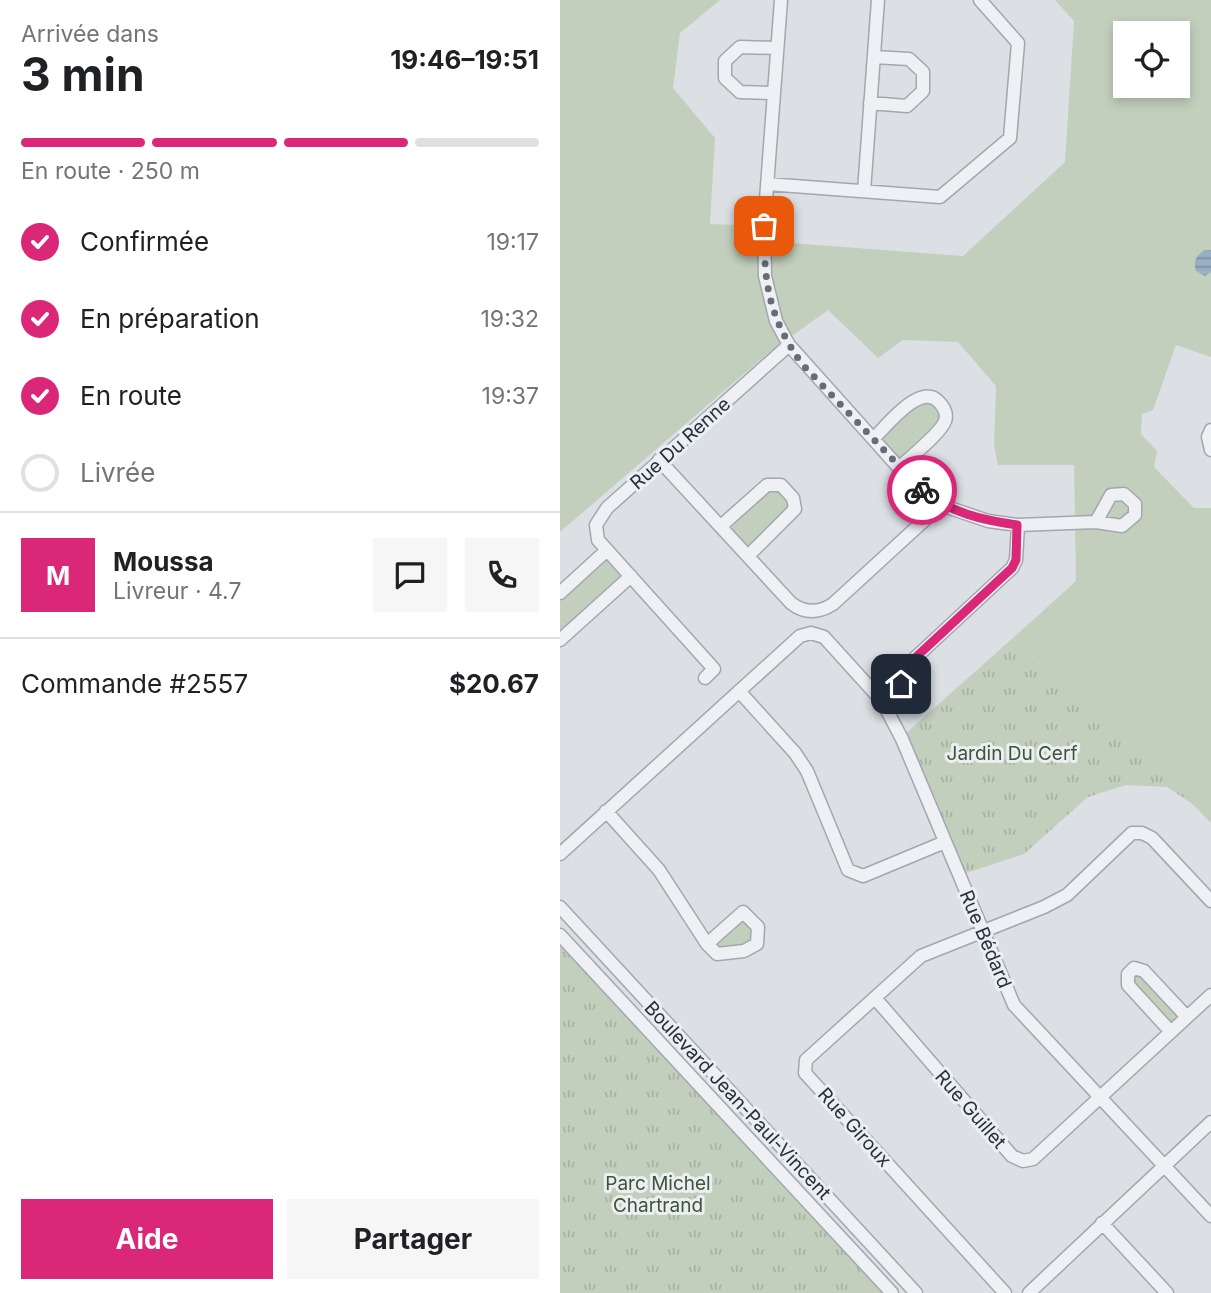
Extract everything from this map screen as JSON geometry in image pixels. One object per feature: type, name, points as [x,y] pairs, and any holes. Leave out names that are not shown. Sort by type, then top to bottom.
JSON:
[{"type":"street","points":[[780,0],[767,184],[765,276],[776,321],[789,345],[899,468],[941,505],[988,521],[1017,525],[1096,522]]},
{"type":"street","points":[[864,191],[878,0]]},
{"type":"street","points":[[767,184],[940,197],[1010,138],[1018,43],[979,0]]},
{"type":"street","points":[[774,93],[740,92],[724,78],[725,61],[740,47],[777,48]]},
{"type":"street","points":[[870,103],[907,106],[923,91],[923,72],[909,59],[874,57]]},
{"type":"street","name":"Rue Du Renne","points":[[705,678],[714,669],[607,550],[596,532],[598,518],[789,345]]},
{"type":"street","points":[[873,439],[915,400],[925,396],[940,403],[945,409],[946,420],[899,468]]},
{"type":"street","points":[[1211,430],[1208,437],[1211,450]]},
{"type":"street","points":[[659,460],[799,609],[823,611],[833,604],[941,505]]},
{"type":"street","points":[[721,526],[767,485],[781,485],[793,498],[795,509],[748,556]]},
{"type":"street","points":[[912,700],[901,684],[901,671],[1012,568],[1016,560],[1017,525]]},
{"type":"street","points":[[560,593],[607,550]]},
{"type":"street","points":[[560,640],[631,576]]},
{"type":"street","name":"Rue Bédard","points":[[739,691],[800,636],[811,633],[824,637],[882,701],[902,739],[1014,1005],[1211,1216]]},
{"type":"street","points":[[560,853],[739,691],[795,753],[807,771],[848,870],[863,876],[945,842]]},
{"type":"street","points":[[606,811],[659,870],[707,944]]},
{"type":"street","name":"Rue Giroux","points":[[1005,1293],[805,1073],[806,1060],[921,956],[1044,908],[1067,895],[1132,833],[1142,832],[1152,838],[1211,901]]},
{"type":"street","name":"Boulevard Jean-Paul-Vincent","points":[[560,907],[916,1293]]},
{"type":"street","name":"Boulevard Jean-Paul-Vincent","points":[[560,935],[892,1293]]},
{"type":"street","points":[[1171,1032],[1128,985],[1128,974],[1134,968],[1144,971],[1187,1017]]},
{"type":"street","name":"Rue Guillet","points":[[875,998],[1012,1156],[1023,1161],[1033,1159],[1211,995]]},
{"type":"street","points":[[1029,1293],[1211,1122]]},
{"type":"street","points":[[1102,1223],[1166,1293]]},
{"type":"green space","points":[[560,0],[720,0],[680,33],[673,88],[715,138],[710,224],[764,226],[764,241],[963,256],[1065,162],[1074,21],[1055,0],[1211,0],[1211,357],[1176,345],[1153,410],[1142,414],[1141,434],[1157,451],[1154,467],[1194,508],[1211,508],[1211,823],[1090,698],[1057,682],[1014,637],[1076,581],[1074,465],[998,465],[994,445],[996,386],[958,342],[903,340],[878,358],[828,310],[768,353],[560,532]]},
{"type":"green space","points":[[935,398],[946,420],[899,468],[873,439],[915,400]]},
{"type":"green space","points":[[767,485],[781,485],[795,509],[748,556],[721,526]]},
{"type":"green space","points":[[607,550],[631,576],[560,640],[560,593]]},
{"type":"green space","name":"Jardin Du Cerf","points":[[1014,637],[1057,682],[1090,698],[1197,807],[1167,787],[1126,785],[1088,797],[1024,854],[963,874],[904,735]]},
{"type":"green space","points":[[743,912],[758,927],[757,944],[717,954],[707,944]]},
{"type":"green space","name":"Parc Michel Chartrand","points":[[560,946],[652,1041],[883,1293],[560,1293]]},
{"type":"green space","points":[[1134,968],[1187,1017],[1171,1032],[1128,985]]},
{"type":"water","points":[[1205,250],[1211,250],[1211,272],[1205,276],[1196,271],[1195,261]]},
{"type":"way so far","points":[[764,226],[768,297],[776,321],[789,345],[802,364],[922,490]]},
{"type":"route","points":[[901,684],[901,671],[1012,568],[1017,551],[1017,525],[988,521],[962,513],[941,505],[922,490]]}]
